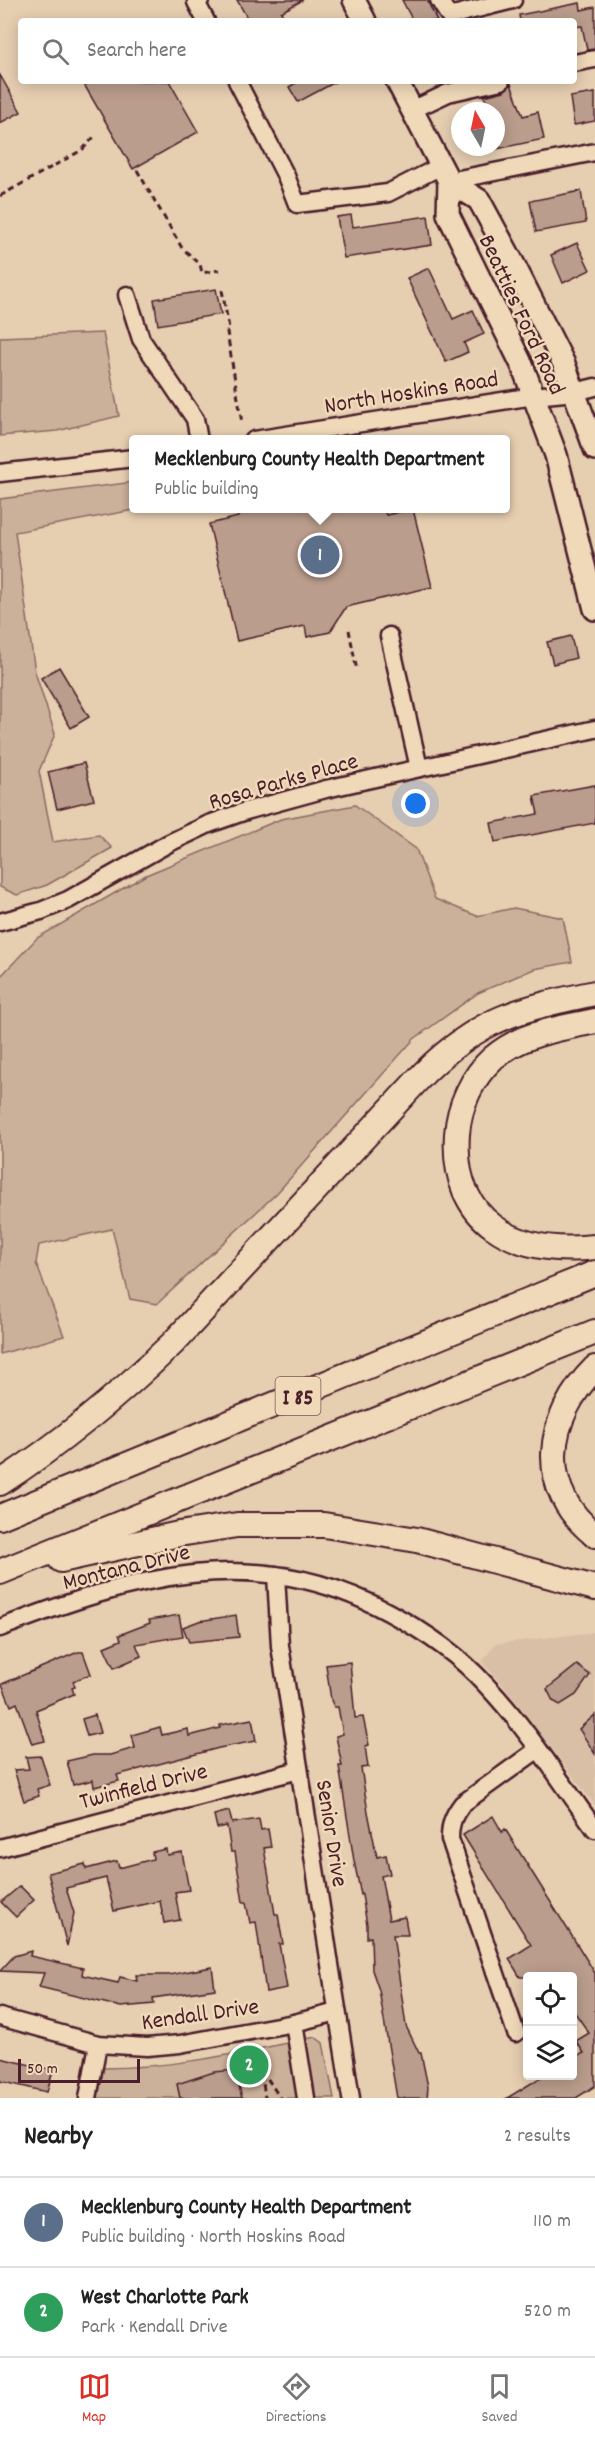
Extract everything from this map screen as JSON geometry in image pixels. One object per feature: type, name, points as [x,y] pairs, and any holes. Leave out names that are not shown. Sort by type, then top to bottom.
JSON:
[{"type":"highway","points":[[0,1482],[67,1437],[139,1376],[173,1343],[425,1072],[455,1045],[487,1024],[522,1010],[595,993]]},
{"type":"highway","points":[[595,1021],[531,1035],[493,1058],[474,1082],[462,1107],[458,1121],[456,1152],[458,1168],[467,1195],[474,1207],[494,1228],[521,1242],[535,1246],[564,1250],[595,1247]]},
{"type":"highway","name":"I 85","points":[[0,1517],[595,1273]]},
{"type":"highway","name":"I 85","points":[[0,1573],[595,1332]]},
{"type":"highway","points":[[595,1368],[576,1390],[563,1412],[557,1426],[553,1451],[556,1477],[566,1502],[581,1523],[595,1535]]},
{"type":"highway","points":[[0,1573],[207,1529],[237,1525],[295,1524],[354,1528],[406,1538],[595,1588]]},
{"type":"main road","points":[[354,0],[363,18]]},
{"type":"main road","name":"Beatties Ford Road","points":[[399,84],[445,173],[448,214],[500,319],[534,396],[564,480],[595,609]]},
{"type":"main road","name":"Beatties Ford Road","points":[[445,173],[479,200],[548,330],[585,390],[595,449]]},
{"type":"street","points":[[200,0],[196,2],[204,18]]},
{"type":"street","points":[[439,0],[449,18],[513,0]]},
{"type":"street","points":[[577,62],[595,59]]},
{"type":"street","points":[[239,84],[286,176],[297,204],[388,193],[445,173],[595,152]]},
{"type":"street","points":[[412,110],[469,85]]},
{"type":"street","points":[[127,295],[141,339],[195,419],[198,435]]},
{"type":"street","name":"North Hoskins Road","points":[[286,435],[585,390]]},
{"type":"street","points":[[0,472],[129,459]]},
{"type":"street","points":[[389,636],[419,768]]},
{"type":"street","name":"Rosa Parks Place","points":[[0,922],[41,911],[68,900],[169,843],[209,824],[286,799],[595,729]]},
{"type":"street","name":"Montana Drive","points":[[0,1628],[101,1593],[157,1578],[202,1572],[226,1571],[276,1575],[303,1580],[353,1596],[377,1606],[428,1635],[486,1684],[595,1829]]},
{"type":"street","name":"Senior Drive","points":[[276,1575],[277,1625],[351,2098]]},
{"type":"street","points":[[516,2033],[450,1839],[450,1829],[453,1816],[462,1804],[537,1750]]},
{"type":"street","name":"Twinfield Drive","points":[[0,1848],[299,1770]]},
{"type":"street","name":"Kendall Drive","points":[[0,2017],[98,2044],[147,2047],[180,2044],[294,2023],[337,2012]]},
{"type":"street","points":[[294,2023],[306,2098]]},
{"type":"street","points":[[88,2098],[98,2044]]},
{"type":"path","points":[[0,196],[82,150],[94,136]]},
{"type":"path","points":[[137,170],[182,248],[200,264],[202,273],[219,270]]},
{"type":"path","points":[[222,290],[242,423]]},
{"type":"path","points":[[349,630],[357,671]]},
{"type":"path","points":[[248,2045],[280,2098]]},
{"type":"path","points":[[261,2068],[265,2098]]},
{"type":"shaded area","points":[[103,333],[119,416],[57,431],[0,436],[0,337]]},
{"type":"shaded area","points":[[129,483],[129,511],[15,532],[35,672],[55,734],[39,771],[53,842],[99,835],[112,848],[47,885],[17,895],[0,887],[0,499]]},
{"type":"shaded area","points":[[355,805],[416,849],[435,899],[477,916],[514,908],[563,918],[572,962],[534,969],[478,993],[414,1039],[277,1193],[157,1304],[130,1299],[112,1229],[39,1245],[36,1263],[64,1336],[0,1354],[0,977],[37,938],[146,875],[281,819]]},
{"type":"shaded area","points":[[595,1632],[595,1805],[507,1690],[482,1662],[495,1644]]},
{"type":"shaded area","points":[[315,2037],[323,2043],[334,2098],[98,2098],[103,2068],[183,2062]]},
{"type":"building","points":[[237,0],[303,0],[281,12],[284,18],[247,18]]},
{"type":"building","points":[[402,0],[427,0],[436,18],[411,18]]},
{"type":"building","points":[[580,3],[581,10],[595,7],[595,49],[587,50],[582,26],[577,27],[577,18],[520,18],[519,15]]},
{"type":"building","points":[[0,75],[21,112],[0,123]]},
{"type":"building","points":[[84,84],[171,84],[198,132],[133,169]]},
{"type":"building","points":[[294,84],[331,84],[298,102],[289,87]]},
{"type":"building","points":[[511,84],[523,116],[538,112],[544,139],[505,147],[505,102],[486,102],[484,96],[504,91]]},
{"type":"building","points":[[595,93],[595,121],[574,125],[570,97]]},
{"type":"building","points":[[581,191],[586,223],[536,232],[530,201]]},
{"type":"building","points":[[351,215],[353,227],[428,216],[432,245],[344,258],[337,217]]},
{"type":"building","points":[[577,243],[590,270],[563,283],[551,255]]},
{"type":"building","points":[[429,268],[453,319],[473,310],[484,334],[464,343],[468,352],[446,362],[407,278]]},
{"type":"building","points":[[216,289],[221,314],[158,325],[154,299]]},
{"type":"building","points":[[238,513],[385,513],[386,515],[414,513],[432,587],[346,607],[330,632],[307,637],[305,626],[237,641],[209,524],[238,517]]},
{"type":"building","points":[[571,636],[576,658],[553,664],[547,642]]},
{"type":"building","points":[[59,667],[89,717],[71,728],[41,678]]},
{"type":"building","points":[[84,763],[94,800],[57,809],[48,772]]},
{"type":"building","points":[[595,785],[595,823],[495,842],[491,823],[538,814],[534,796]]},
{"type":"building","points":[[179,1615],[183,1636],[136,1644],[141,1656],[114,1668],[104,1647],[121,1640],[119,1635],[150,1623],[149,1620]]},
{"type":"building","points":[[236,1615],[239,1637],[189,1642],[183,1627],[199,1621]]},
{"type":"building","points":[[78,1652],[83,1652],[91,1674],[73,1681],[74,1694],[36,1710],[45,1741],[32,1744],[17,1703],[11,1706],[2,1684]]},
{"type":"building","points":[[350,1662],[355,1718],[363,1717],[369,1745],[365,1746],[368,1767],[361,1768],[368,1812],[377,1857],[386,1855],[390,1874],[381,1876],[389,1920],[405,1917],[408,1935],[393,1935],[406,2026],[421,2053],[428,2087],[427,2098],[397,2098],[379,1990],[372,1970],[371,1937],[367,1938],[367,1925],[339,1766],[342,1766],[336,1736],[343,1734],[338,1707],[334,1707],[331,1700],[326,1665]]},
{"type":"building","points":[[577,1665],[590,1675],[576,1695],[560,1705],[553,1701],[547,1689]]},
{"type":"building","points":[[95,1715],[100,1733],[87,1736],[82,1719]]},
{"type":"building","points":[[595,1715],[595,1754],[579,1729]]},
{"type":"building","points":[[252,1719],[256,1741],[219,1748],[117,1775],[119,1781],[94,1787],[93,1780],[73,1785],[67,1761],[93,1755],[110,1755],[135,1748],[132,1735],[160,1727],[162,1735],[188,1729],[189,1736],[220,1728],[220,1725]]},
{"type":"building","points":[[41,1756],[50,1785],[37,1789],[39,1796],[24,1801],[14,1770],[29,1769],[26,1757]]},
{"type":"building","points":[[229,1811],[232,1823],[259,1819],[261,1830],[268,1829],[271,1847],[264,1848],[275,1914],[278,1914],[283,1944],[279,1944],[287,1988],[266,1992],[256,1922],[250,1923],[246,1902],[243,1902],[235,1852],[231,1852],[227,1826],[217,1828],[214,1815]]},
{"type":"building","points":[[493,1816],[502,1832],[505,1829],[595,1973],[595,2086],[576,2098],[507,2098],[536,2080],[577,2080],[577,2056],[584,2053],[577,2040],[589,2033],[577,2016],[577,1972],[523,1972],[523,1977],[520,1977],[509,1959],[531,1945],[463,1835]]},
{"type":"building","points":[[166,1849],[167,1855],[182,1852],[189,1890],[175,1892],[180,1920],[164,1923],[160,1901],[114,1911],[106,1878],[66,1888],[74,1913],[67,1946],[48,1873],[85,1864],[86,1869],[117,1861],[119,1868],[153,1859],[152,1852]]},
{"type":"building","points":[[20,1886],[34,1900],[16,1917],[1,1902]]},
{"type":"building","points":[[31,1951],[30,1956],[83,1968],[82,1975],[118,1983],[120,1977],[137,1981],[136,1975],[169,1975],[212,1967],[215,1989],[153,1998],[154,2004],[121,2007],[39,1987],[44,1973],[0,1971],[14,1956]]},
{"type":"building","points":[[0,2058],[53,2070],[47,2092],[0,2081]]},
{"type":"building","points":[[235,2070],[242,2098],[180,2098],[177,2084],[214,2072]]},
{"type":"place","name":"Mecklenburg County Health Department","points":[[320,555]]},
{"type":"place","name":"West Charlotte Park","points":[[249,2065]]}]
